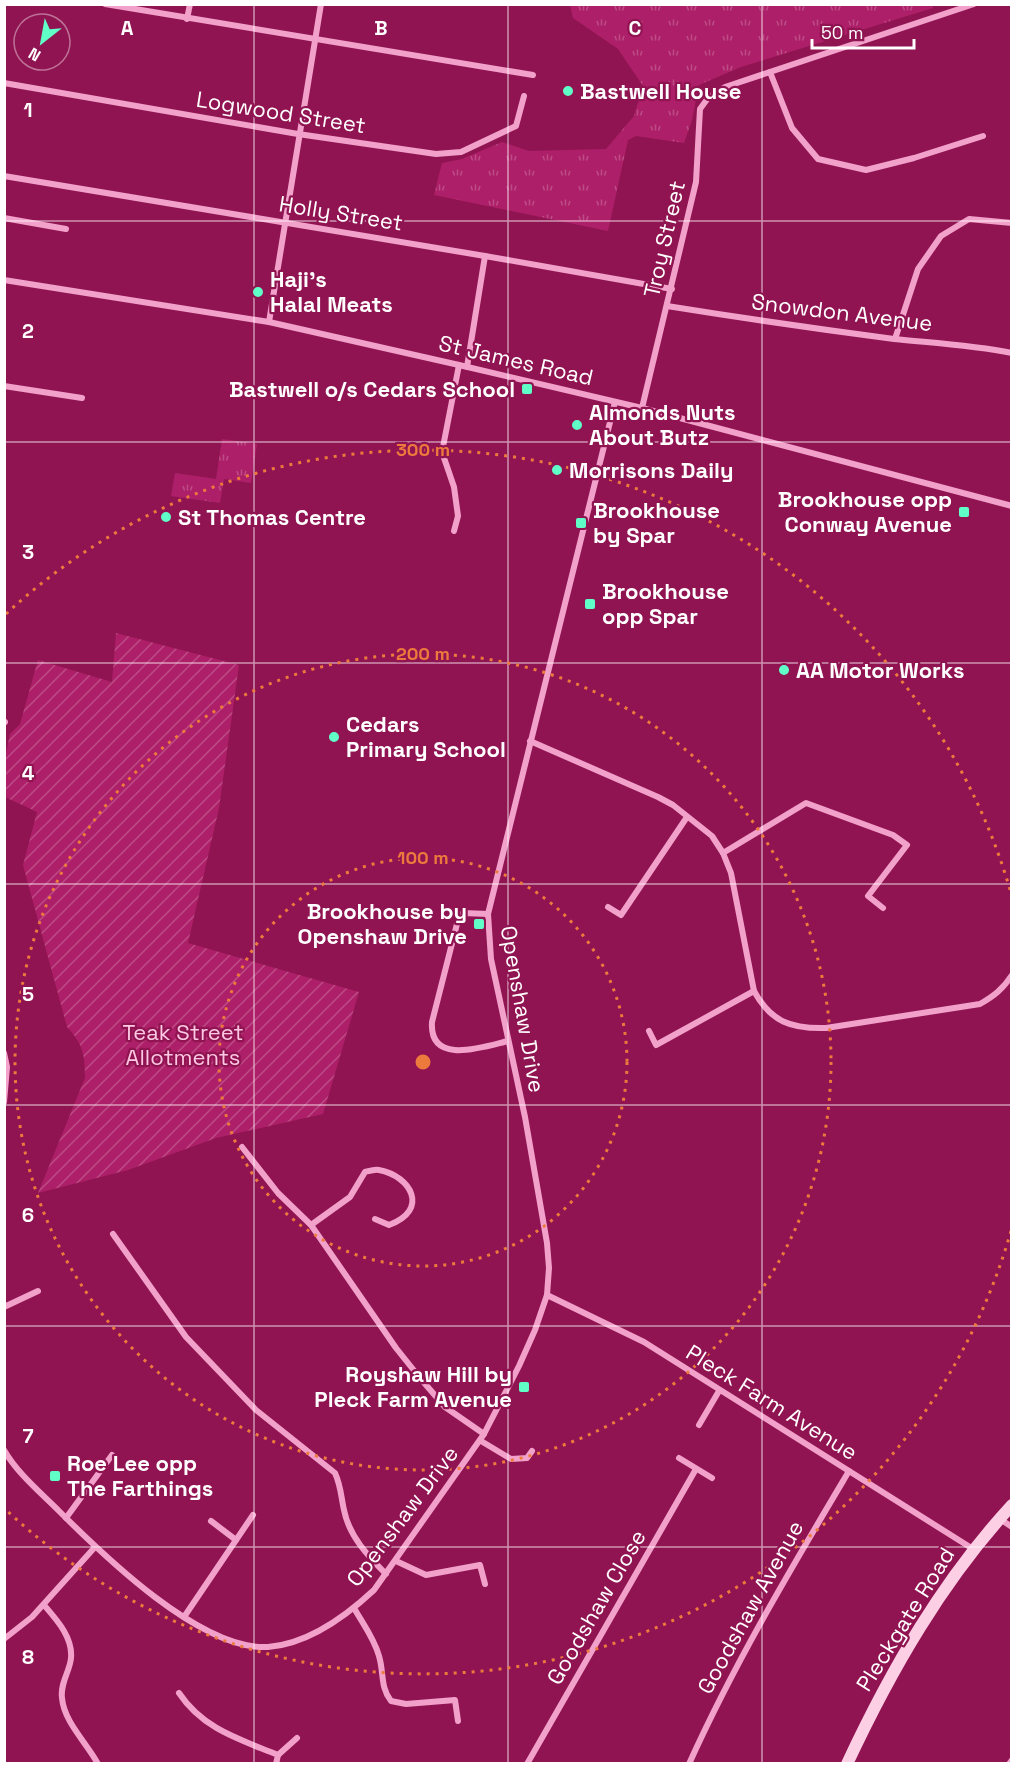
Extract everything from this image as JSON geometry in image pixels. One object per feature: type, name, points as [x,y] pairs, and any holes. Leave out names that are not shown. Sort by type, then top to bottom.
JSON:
[{"type":"main road","name":"Pleckgate Road","points":[[847,1764],[873,1708],[908,1646],[963,1561],[1011,1505]]},
{"type":"street","points":[[105,4],[533,75]]},
{"type":"street","points":[[187,19],[190,4]]},
{"type":"street","points":[[269,322],[321,4]]},
{"type":"street","points":[[974,4],[770,72],[792,128],[818,159],[866,170],[914,158],[982,136]]},
{"type":"street","name":"Troy Street","points":[[642,408],[696,182],[700,109],[708,98],[725,87],[770,72]]},
{"type":"street","name":"Logwood Street","points":[[4,83],[298,134],[436,154],[461,152],[516,126],[524,96]]},
{"type":"street","name":"Holly Street","points":[[4,176],[485,255],[672,289]]},
{"type":"street","points":[[4,218],[66,229]]},
{"type":"street","points":[[895,339],[918,269],[941,236],[969,219],[1011,223]]},
{"type":"street","points":[[467,367],[485,255]]},
{"type":"street","name":"St James Road","points":[[4,280],[269,322],[459,364],[642,408],[1011,506]]},
{"type":"street","name":"Snowdon Avenue","points":[[667,306],[895,339],[985,348],[1011,353]]},
{"type":"street","points":[[454,531],[458,516],[454,487],[442,452],[459,364]]},
{"type":"street","points":[[4,386],[82,398]]},
{"type":"street","name":"Openshaw Drive","points":[[4,1450],[11,1461],[95,1547],[138,1583],[184,1617],[237,1643],[267,1647],[304,1638],[328,1626],[354,1608],[374,1590],[482,1437],[535,1330],[547,1295],[549,1268],[547,1243],[525,1117],[491,959],[488,914],[615,402]]},
{"type":"street","points":[[530,741],[658,797],[673,805],[712,836],[723,853],[731,873],[754,991],[763,1007],[781,1022],[805,1029],[826,1028],[980,1004],[995,996],[1006,985],[1011,975]]},
{"type":"street","points":[[723,853],[806,803],[892,835],[907,845],[868,896],[883,908]]},
{"type":"street","points":[[608,907],[621,915],[687,817]]},
{"type":"street","points":[[488,914],[463,913],[458,920],[432,1022],[431,1035],[438,1044],[455,1050],[476,1049],[508,1041]]},
{"type":"street","points":[[649,1031],[656,1045],[754,991]]},
{"type":"street","points":[[4,1053],[7,1066],[4,1102]]},
{"type":"street","points":[[242,1147],[278,1193],[311,1225],[396,1348],[420,1378],[445,1407],[482,1437]]},
{"type":"street","points":[[311,1225],[350,1197],[365,1172],[377,1170],[405,1183],[412,1194],[413,1204],[408,1216],[399,1222],[389,1225],[375,1219]]},
{"type":"street","points":[[113,1233],[186,1337],[256,1410],[335,1473],[340,1485],[344,1512],[355,1537],[369,1557],[386,1574]]},
{"type":"street","points":[[4,1307],[38,1291]]},
{"type":"street","name":"Pleck Farm Avenue","points":[[547,1295],[644,1342],[973,1549]]},
{"type":"street","points":[[699,1425],[719,1390]]},
{"type":"street","name":"Openshaw Drive","points":[[482,1437],[511,1459],[526,1458],[532,1451]]},
{"type":"street","points":[[66,1518],[112,1455]]},
{"type":"street","points":[[679,1458],[712,1478]]},
{"type":"street","name":"Goodshaw Close","points":[[527,1764],[696,1469]]},
{"type":"street","name":"Goodshaw Avenue","points":[[689,1764],[716,1704],[756,1629],[849,1471]]},
{"type":"street","points":[[184,1617],[253,1515]]},
{"type":"street","points":[[999,1518],[1011,1527]]},
{"type":"street","points":[[211,1521],[236,1540]]},
{"type":"street","points":[[4,1639],[44,1605],[95,1547]]},
{"type":"street","points":[[396,1561],[426,1575],[480,1565],[485,1584]]},
{"type":"street","points":[[44,1605],[60,1623],[69,1643],[72,1658],[63,1681],[61,1697],[66,1712],[98,1764]]},
{"type":"street","points":[[354,1608],[374,1641],[380,1658],[384,1693],[391,1701],[406,1704],[455,1700],[458,1721]]},
{"type":"street","points":[[179,1693],[202,1721],[240,1740],[278,1755]]},
{"type":"street","points":[[276,1764],[278,1755],[297,1738]]},
{"type":"street","points":[[1009,1764],[1011,1760]]},
{"type":"green space","points":[[932,4],[933,8],[741,67],[699,85],[692,120],[684,143],[636,136],[628,140],[608,231],[434,195],[442,163],[462,159],[502,142],[529,151],[606,149],[634,116],[643,86],[618,49],[573,18],[570,5]]},
{"type":"green space","points":[[222,439],[257,444],[251,483],[224,479],[220,503],[171,496],[175,473],[216,479]]},
{"type":"green space","name":"Teak Street Allotments","points":[[116,633],[239,665],[219,808],[188,943],[359,992],[323,1114],[216,1138],[128,1170],[38,1193],[85,1078],[84,1063],[80,1045],[67,1027],[23,865],[37,812],[5,797],[5,758],[10,734],[20,724],[38,660],[112,682]]},
{"type":"place","name":"Bastwell House","points":[[568,91]]},
{"type":"place","name":"Haji's Halal Meats","points":[[258,292]]},
{"type":"place","name":"Bastwell o/s Cedars School","points":[[527,389]]},
{"type":"place","name":"Almonds Nuts About Butz","points":[[577,425]]},
{"type":"place","name":"Morrisons Daily","points":[[557,470]]},
{"type":"place","name":"Brookhouse opp Conway Avenue","points":[[964,512]]},
{"type":"place","name":"St Thomas Centre","points":[[166,517]]},
{"type":"place","name":"Brookhouse by Spar","points":[[581,523]]},
{"type":"place","name":"Brookhouse opp Spar","points":[[590,604]]},
{"type":"place","name":"AA Motor Works","points":[[784,670]]},
{"type":"place","name":"Cedars Primary School","points":[[334,737]]},
{"type":"place","name":"Brookhouse by Openshaw Drive","points":[[479,924]]},
{"type":"place","name":"Royshaw Hill by Pleck Farm Avenue","points":[[524,1387]]},
{"type":"place","name":"Roe Lee opp The Farthings","points":[[55,1476]]}]
